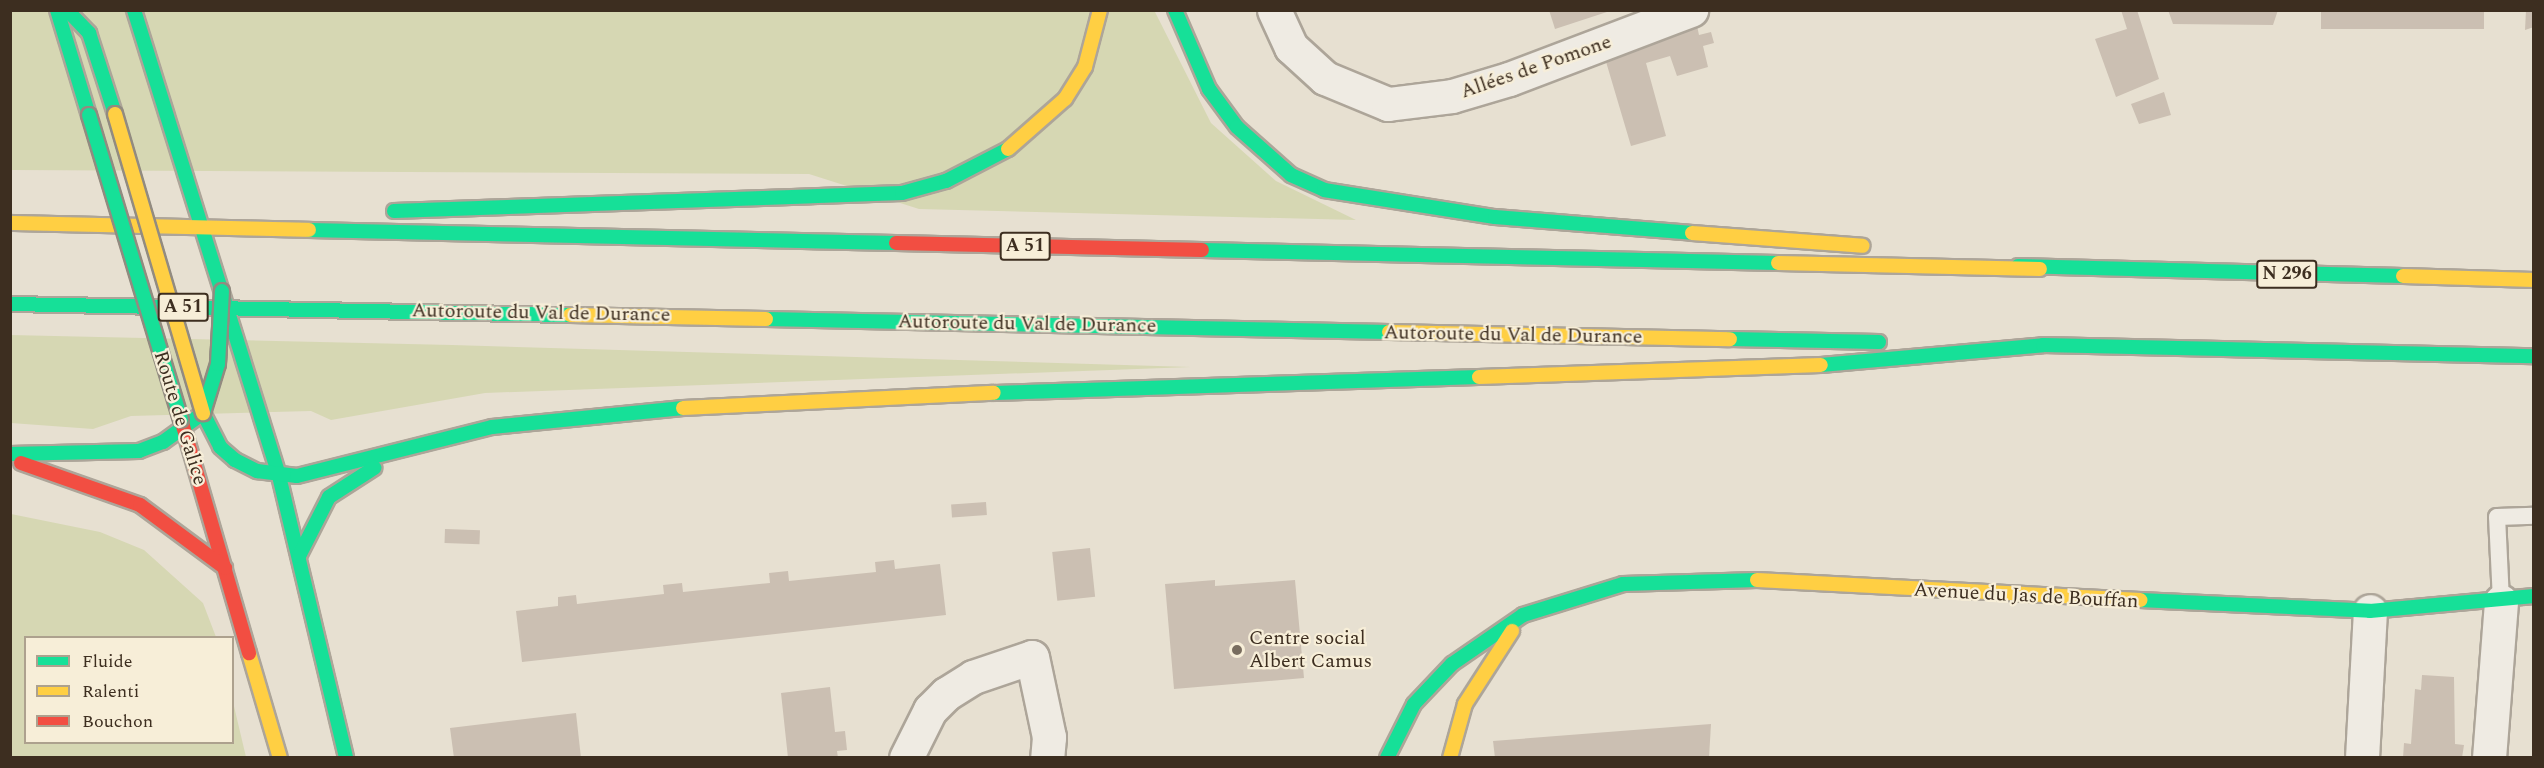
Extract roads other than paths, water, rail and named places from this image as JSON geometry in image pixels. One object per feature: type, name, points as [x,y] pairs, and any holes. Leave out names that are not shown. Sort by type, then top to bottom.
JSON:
[{"type":"main road","name":"Route de Galice","points":[[57,10],[280,758]]},
{"type":"main road","points":[[67,10],[89,33],[203,413],[220,447],[235,460],[279,476],[324,472],[414,444],[590,413],[856,398],[1815,366],[2043,345],[2534,356]]},
{"type":"main road","points":[[134,10],[279,476],[346,758]]},
{"type":"main road","points":[[375,211],[913,190],[986,162],[1043,122],[1084,67],[1100,10]]},
{"type":"main road","points":[[1175,10],[1209,89],[1237,127],[1291,175],[1324,190],[1496,217],[1787,237],[2040,269]]},
{"type":"main road","points":[[10,222],[304,213]]},
{"type":"main road","name":"A 51","points":[[10,222],[2040,269]]},
{"type":"main road","name":"N 296","points":[[2040,269],[2534,280]]},
{"type":"main road","points":[[10,454],[131,452],[203,413],[218,364],[222,291]]},
{"type":"main road","name":"Autoroute du Val de Durance","points":[[10,304],[2043,345]]},
{"type":"main road","points":[[299,556],[329,496],[414,444]]},
{"type":"main road","points":[[10,460],[140,505],[225,568]]},
{"type":"main road","name":"Avenue du Jas de Bouffan","points":[[1387,758],[1414,704],[1430,686],[1523,615],[1623,584],[1727,579],[2370,611],[2501,601],[2534,596]]},
{"type":"main road","points":[[1450,758],[1465,704],[1523,615]]},
{"type":"street","name":"Allées de Pomone","points":[[1274,10],[1291,47],[1325,78],[1389,104],[1452,96],[1509,79],[1690,10]]},
{"type":"street","points":[[2489,758],[2501,601]]},
{"type":"street","points":[[2362,758],[2370,611]]},
{"type":"street","points":[[906,758],[918,730],[946,694],[973,677],[1032,657],[1049,737],[1047,758]]},
{"type":"lane","points":[[2501,601],[2497,517],[2534,516]]},
{"type":"place","name":"Centre social Albert Camus","points":[[1237,650]]}]
